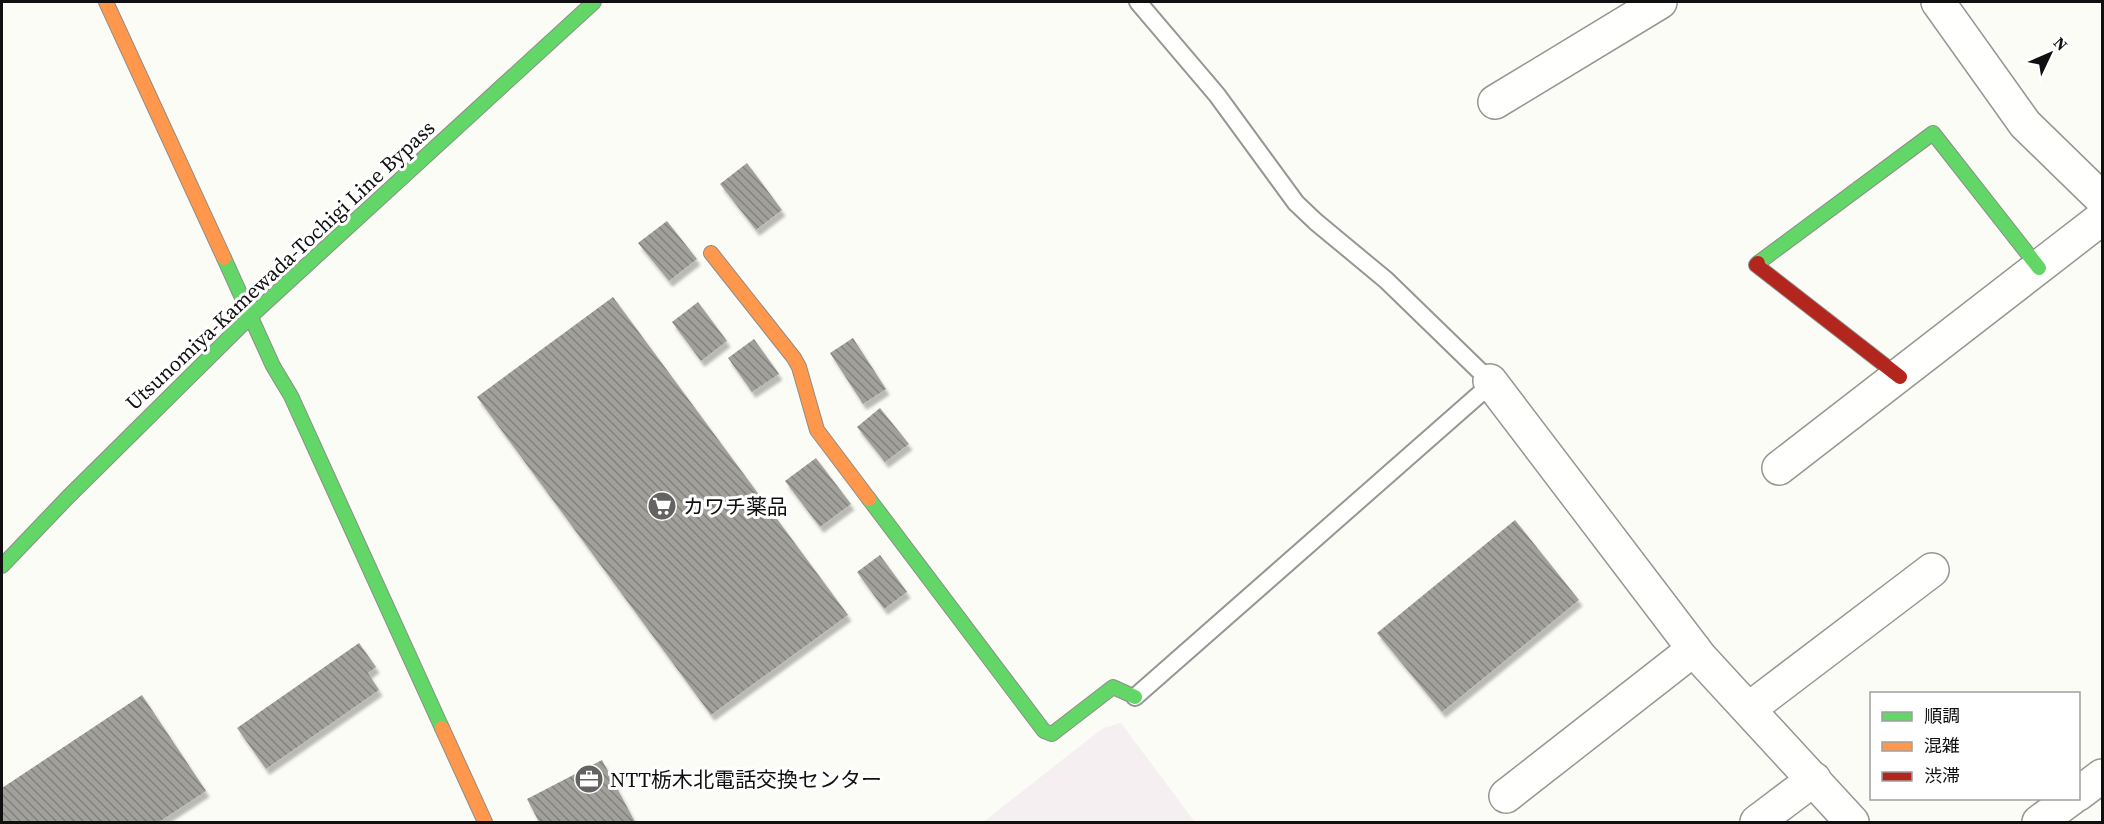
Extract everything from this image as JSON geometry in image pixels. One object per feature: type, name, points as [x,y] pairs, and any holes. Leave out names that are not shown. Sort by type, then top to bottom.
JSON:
[{"type":"street","points":[[106,2],[273,366],[291,396],[485,822]]},
{"type":"street","name":"Utsunomiya-Kamewada-Tochigi Line Bypass","points":[[2,566],[68,497],[251,316],[594,2]]},
{"type":"street","points":[[1495,102],[1660,2]]},
{"type":"street","points":[[1938,2],[2025,124],[2103,199]]},
{"type":"street","points":[[1900,377],[1756,265],[1933,133],[2039,268]]},
{"type":"street","points":[[1779,468],[2103,219]]},
{"type":"street","points":[[711,253],[794,358],[799,367],[818,430],[828,445],[1044,731],[1052,734],[1113,687],[1135,698]]},
{"type":"street","points":[[1490,381],[1694,649],[1852,822]]},
{"type":"street","points":[[1749,710],[1932,570]]},
{"type":"street","points":[[1506,796],[1694,649]]},
{"type":"street","points":[[2080,793],[2103,776]]},
{"type":"street","points":[[1757,822],[1814,779]]},
{"type":"street","points":[[2039,822],[2069,800]]},
{"type":"lane","points":[[1135,698],[1482,392],[1490,381],[1386,280],[1296,203],[1217,95],[1138,2]]},
{"type":"shaded area","points":[[1121,723],[1195,822],[983,822],[1103,728]]},
{"type":"building","points":[[747,163],[782,210],[756,230],[720,184]]},
{"type":"building","points":[[667,221],[697,259],[669,281],[638,243]]},
{"type":"building","name":"カワチ薬品","points":[[613,297],[848,615],[711,715],[477,397]]},
{"type":"building","points":[[698,302],[727,341],[701,361],[672,322]]},
{"type":"building","points":[[853,338],[886,389],[863,404],[830,353]]},
{"type":"building","points":[[754,339],[779,374],[752,392],[728,358]]},
{"type":"building","points":[[880,408],[909,444],[885,462],[857,427]]},
{"type":"building","points":[[816,458],[851,504],[820,527],[785,481]]},
{"type":"building","points":[[1515,520],[1579,600],[1442,712],[1377,633]]},
{"type":"building","points":[[880,555],[907,592],[884,609],[857,572]]},
{"type":"building","points":[[359,643],[376,667],[368,673],[379,690],[266,769],[237,728]]},
{"type":"building","points":[[142,695],[206,791],[159,822],[2,822],[2,788]]},
{"type":"building","name":"NTT栃木北電話交換センター","points":[[602,760],[635,822],[539,822],[527,799]]},
{"type":"traffic: fast","points":[[2,566],[68,497],[251,316],[594,2]]},
{"type":"traffic: fast","points":[[1758,263],[1933,133],[2039,268]]},
{"type":"traffic: fast","points":[[224,258],[273,366],[291,396],[442,728]]},
{"type":"traffic: fast","points":[[869,499],[1044,731],[1052,734],[1113,687],[1135,697]]},
{"type":"traffic: slow","points":[[106,2],[224,258]]},
{"type":"traffic: slow","points":[[711,253],[794,358],[799,367],[817,430],[869,499]]},
{"type":"traffic: slow","points":[[442,728],[485,822]]},
{"type":"traffic: jam","points":[[1758,263],[1756,265],[1900,377]]},
{"type":"place","name":"カワチ薬品","points":[[662,506]]},
{"type":"place","name":"NTT栃木北電話交換センター","points":[[589,779]]}]
